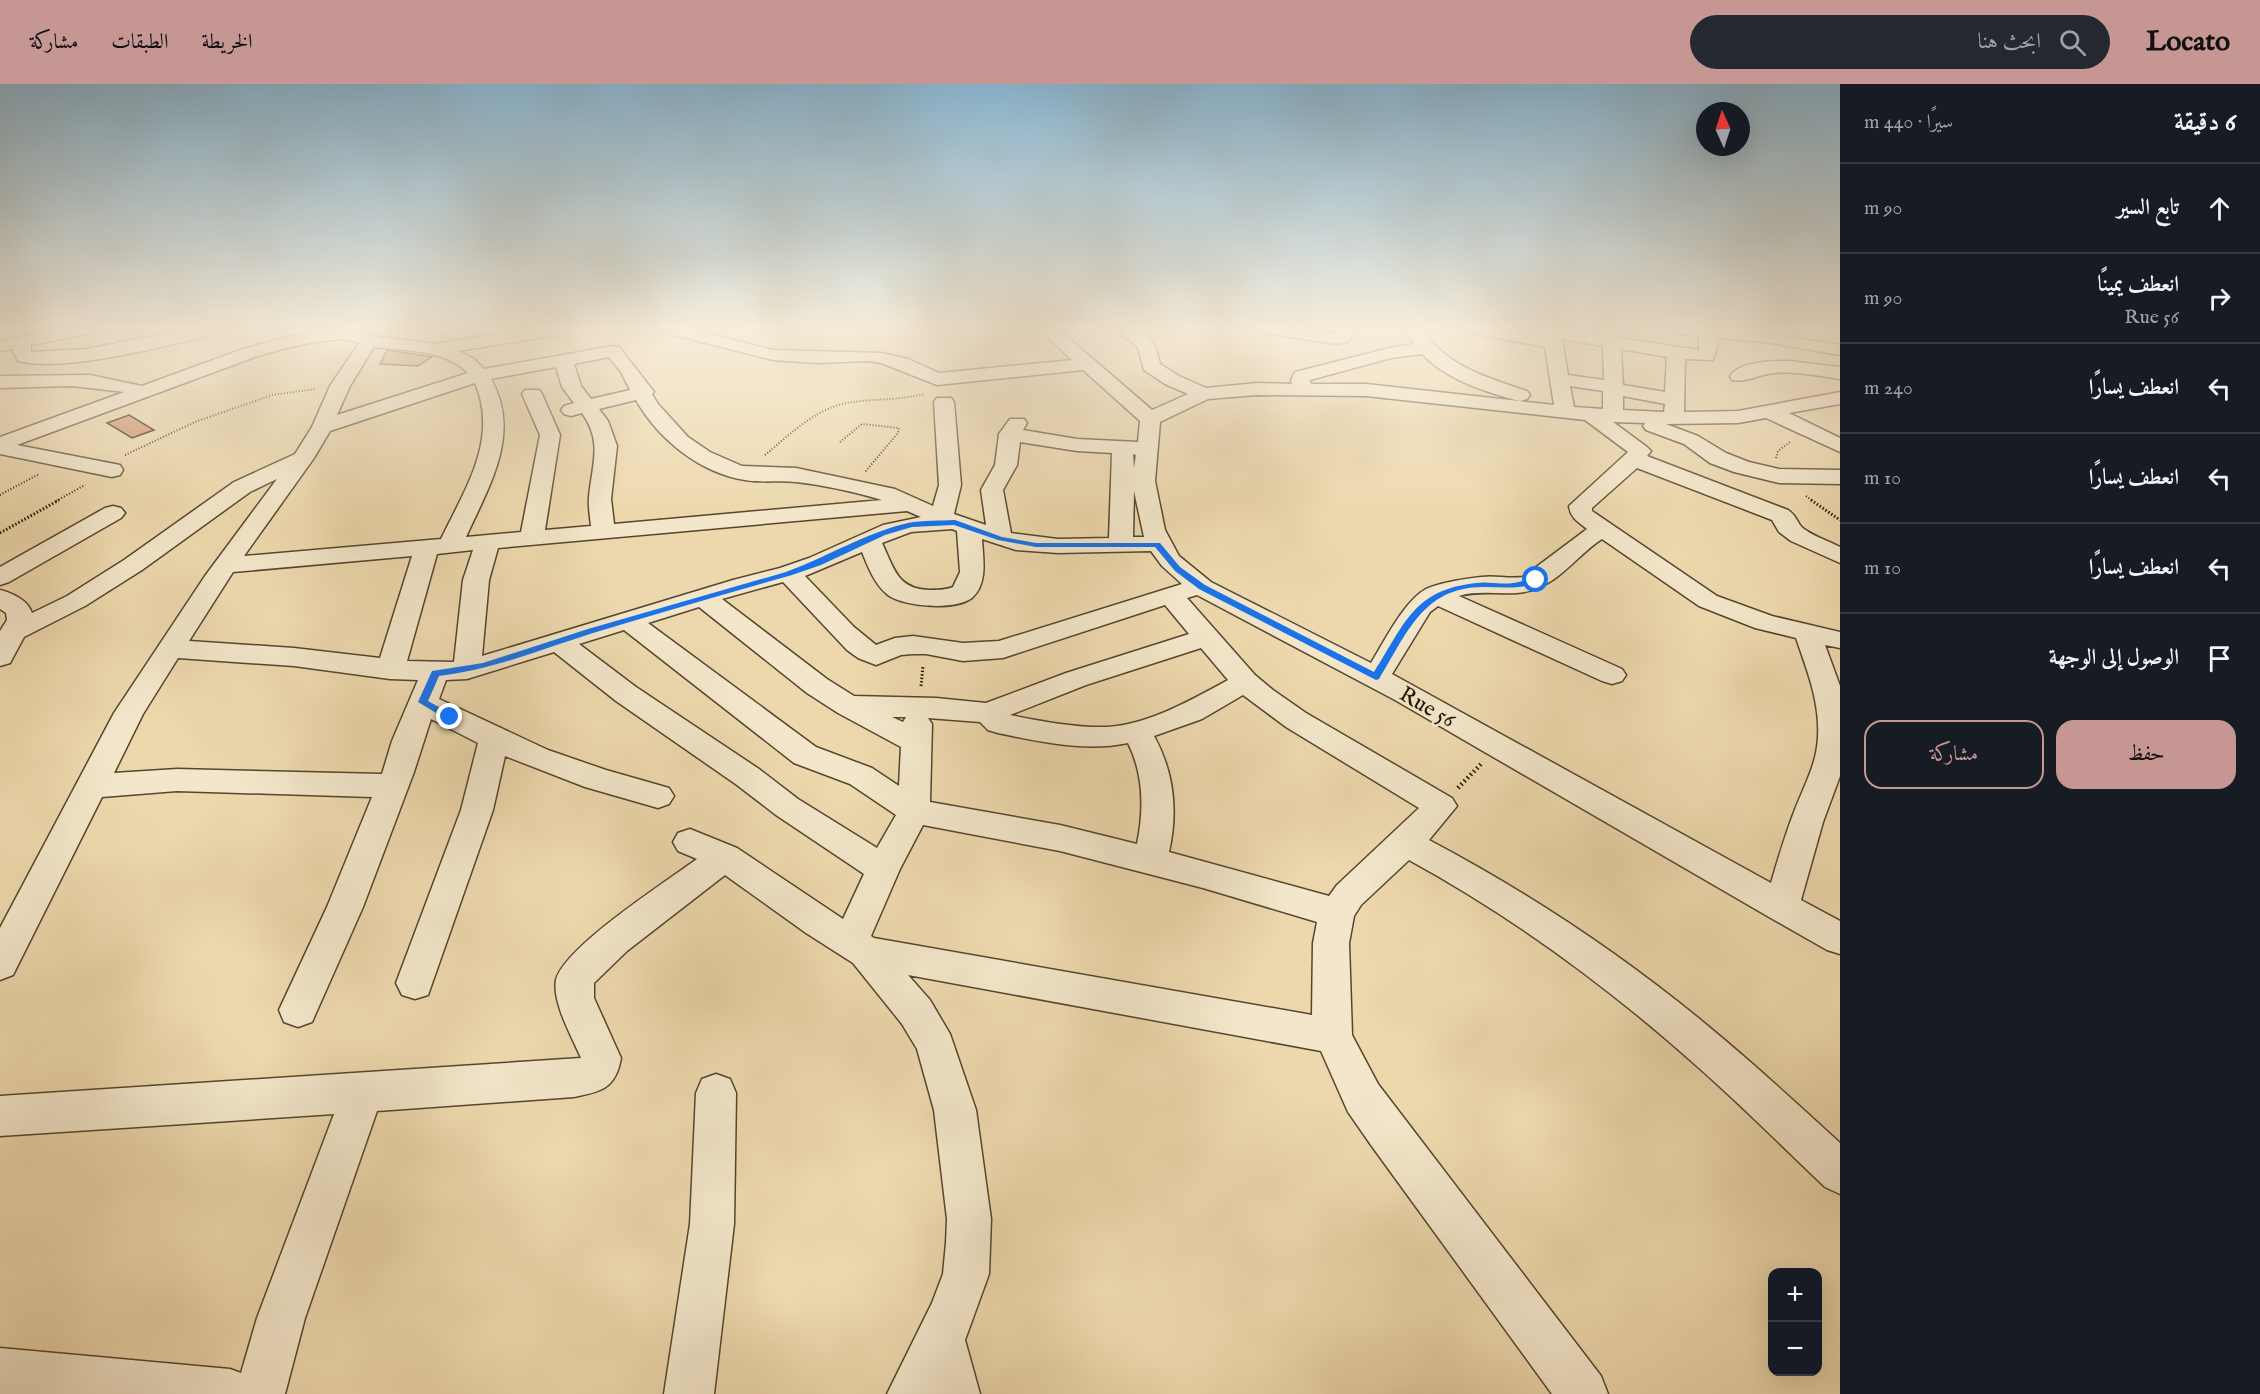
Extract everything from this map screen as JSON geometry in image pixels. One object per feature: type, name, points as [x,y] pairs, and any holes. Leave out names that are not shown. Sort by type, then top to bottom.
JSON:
[{"type":"street","points":[[11,399],[37,390]]},
{"type":"street","points":[[138,390],[143,392]]},
{"type":"street","points":[[0,446],[148,390]]},
{"type":"street","points":[[0,964],[129,713],[226,565],[303,458],[322,427],[338,390]]},
{"type":"street","points":[[322,427],[435,390]]},
{"type":"street","points":[[390,670],[438,546],[492,457],[495,437],[494,402],[488,390]]},
{"type":"street","points":[[494,402],[554,390]]},
{"type":"street","points":[[575,390],[598,421],[607,446],[600,499],[603,531]]},
{"type":"street","points":[[642,390],[650,407],[691,449],[711,462],[746,474],[785,474],[887,494],[1000,539],[1036,545],[1157,544]]},
{"type":"street","points":[[1117,390],[1150,419],[1204,394],[1245,390]]},
{"type":"street","points":[[1195,390],[1204,394]]},
{"type":"street","points":[[1332,390],[1404,393],[1530,409],[1622,417],[1674,409]]},
{"type":"street","points":[[1505,390],[1561,412]]},
{"type":"street","points":[[1560,390],[1561,412]]},
{"type":"street","points":[[1616,390],[1622,417]]},
{"type":"street","points":[[1621,390],[1674,409],[1727,418],[1840,398]]},
{"type":"street","points":[[1673,390],[1674,409]]},
{"type":"street","points":[[542,418],[644,393]]},
{"type":"street","points":[[532,394],[550,435],[532,539]]},
{"type":"street","points":[[869,540],[888,582],[898,592],[919,597],[953,597],[964,591],[971,578],[955,523],[944,402]]},
{"type":"street","points":[[1770,412],[1840,446]]},
{"type":"street","points":[[1591,415],[1638,449],[1640,453],[1580,506],[1584,516],[1708,601],[1764,622],[1840,640]]},
{"type":"street","points":[[1622,417],[1691,440],[1718,458],[1742,467],[1779,476],[1840,477]]},
{"type":"street","name":"Rue 56","points":[[1150,419],[1136,448],[1149,519],[1157,544],[1178,569],[1202,587],[1376,677],[1840,939]]},
{"type":"street","points":[[1000,539],[992,490],[994,482],[1006,464],[1013,428],[1077,445],[1136,448]]},
{"type":"street","points":[[0,446],[63,462],[105,468]]},
{"type":"street","points":[[1120,544],[1123,468],[1121,459],[1136,448]]},
{"type":"street","points":[[14,632],[76,601],[115,577],[184,531],[242,487],[303,458]]},
{"type":"street","points":[[1634,459],[1780,515],[1787,520],[1787,527],[1793,534],[1840,556]]},
{"type":"street","points":[[226,565],[603,531],[781,518],[914,504]]},
{"type":"street","points":[[0,577],[113,513]]},
{"type":"street","points":[[298,1010],[341,917],[429,688],[467,670],[789,573],[882,533],[911,525],[955,523]]},
{"type":"street","points":[[1376,677],[1420,607],[1436,595],[1462,587],[1484,584],[1512,586],[1530,583],[1556,565],[1582,541],[1603,529]]},
{"type":"street","points":[[467,670],[476,580],[487,543]]},
{"type":"street","points":[[1840,562],[1840,570]]},
{"type":"street","points":[[789,573],[867,653],[880,656],[896,647],[926,645],[963,652],[1003,649],[1170,595],[1202,587]]},
{"type":"street","points":[[1170,595],[1245,682],[1296,720],[1441,806],[1406,843],[1370,874],[1337,913],[1330,971],[1333,1036],[1363,1098],[1386,1131],[1584,1394]]},
{"type":"street","points":[[1436,595],[1612,675]]},
{"type":"street","points":[[0,598],[18,609],[20,620],[0,657]]},
{"type":"street","points":[[704,598],[729,619],[848,706],[916,742]]},
{"type":"street","points":[[628,620],[805,755],[861,776],[914,811],[1060,838],[1150,860],[1337,913]]},
{"type":"street","points":[[1780,907],[1828,802],[1829,760],[1837,734],[1824,677],[1808,632]]},
{"type":"street","points":[[848,706],[918,707],[988,713],[1065,682],[1206,638]]},
{"type":"street","points":[[558,642],[626,694],[748,777],[787,807],[884,869]]},
{"type":"street","points":[[170,649],[335,661],[390,670],[429,688],[494,740],[560,768],[612,785],[658,796]]},
{"type":"street","points":[[988,713],[998,723],[1068,735],[1108,737],[1136,731],[1192,712],[1245,682]]},
{"type":"street","points":[[858,947],[884,869],[914,811],[918,707]]},
{"type":"street","points":[[1136,731],[1149,753],[1156,777],[1159,817],[1150,860]]},
{"type":"street","points":[[415,983],[477,810],[494,740]]},
{"type":"street","points":[[91,786],[177,780],[392,786]]},
{"type":"street","points":[[1406,843],[1458,871],[1537,919],[1618,979],[1712,1054],[1840,1172]]},
{"type":"street","points":[[0,1116],[362,1094],[574,1078],[597,1071],[601,1058],[575,998],[575,980],[580,972],[708,850],[858,947],[884,971],[926,1027],[946,1077],[956,1110],[969,1219],[966,1274],[940,1340],[912,1394]]},
{"type":"street","points":[[858,947],[1333,1036]]},
{"type":"street","points":[[689,1394],[712,1224],[716,1093]]},
{"type":"street","points":[[260,1394],[281,1318],[362,1094]]},
{"type":"street","points":[[940,1340],[955,1394]]},
{"type":"street","points":[[0,1372],[231,1394]]},
{"type":"path","points":[[0,533],[105,468],[195,422],[272,395],[309,390]]},
{"type":"path","points":[[746,474],[795,430],[828,409],[847,404],[910,398],[932,390]]},
{"type":"path","points":[[840,442],[862,424],[890,425],[899,429],[854,486]]},
{"type":"path","points":[[0,495],[63,462]]},
{"type":"path","points":[[918,707],[926,645]]},
{"type":"path","points":[[1441,806],[1498,747]]},
{"type":"building","points":[[129,415],[154,430],[132,438],[107,423]]},
{"type":"route","points":[[450,717],[422,702],[435,673],[467,670],[504,660],[591,631],[789,573],[818,563],[882,533],[911,525],[955,523],[1000,539],[1036,545],[1157,544],[1167,559],[1202,587],[1320,646],[1376,677],[1420,607],[1436,595],[1462,587],[1484,584],[1512,586],[1536,580]]}]
